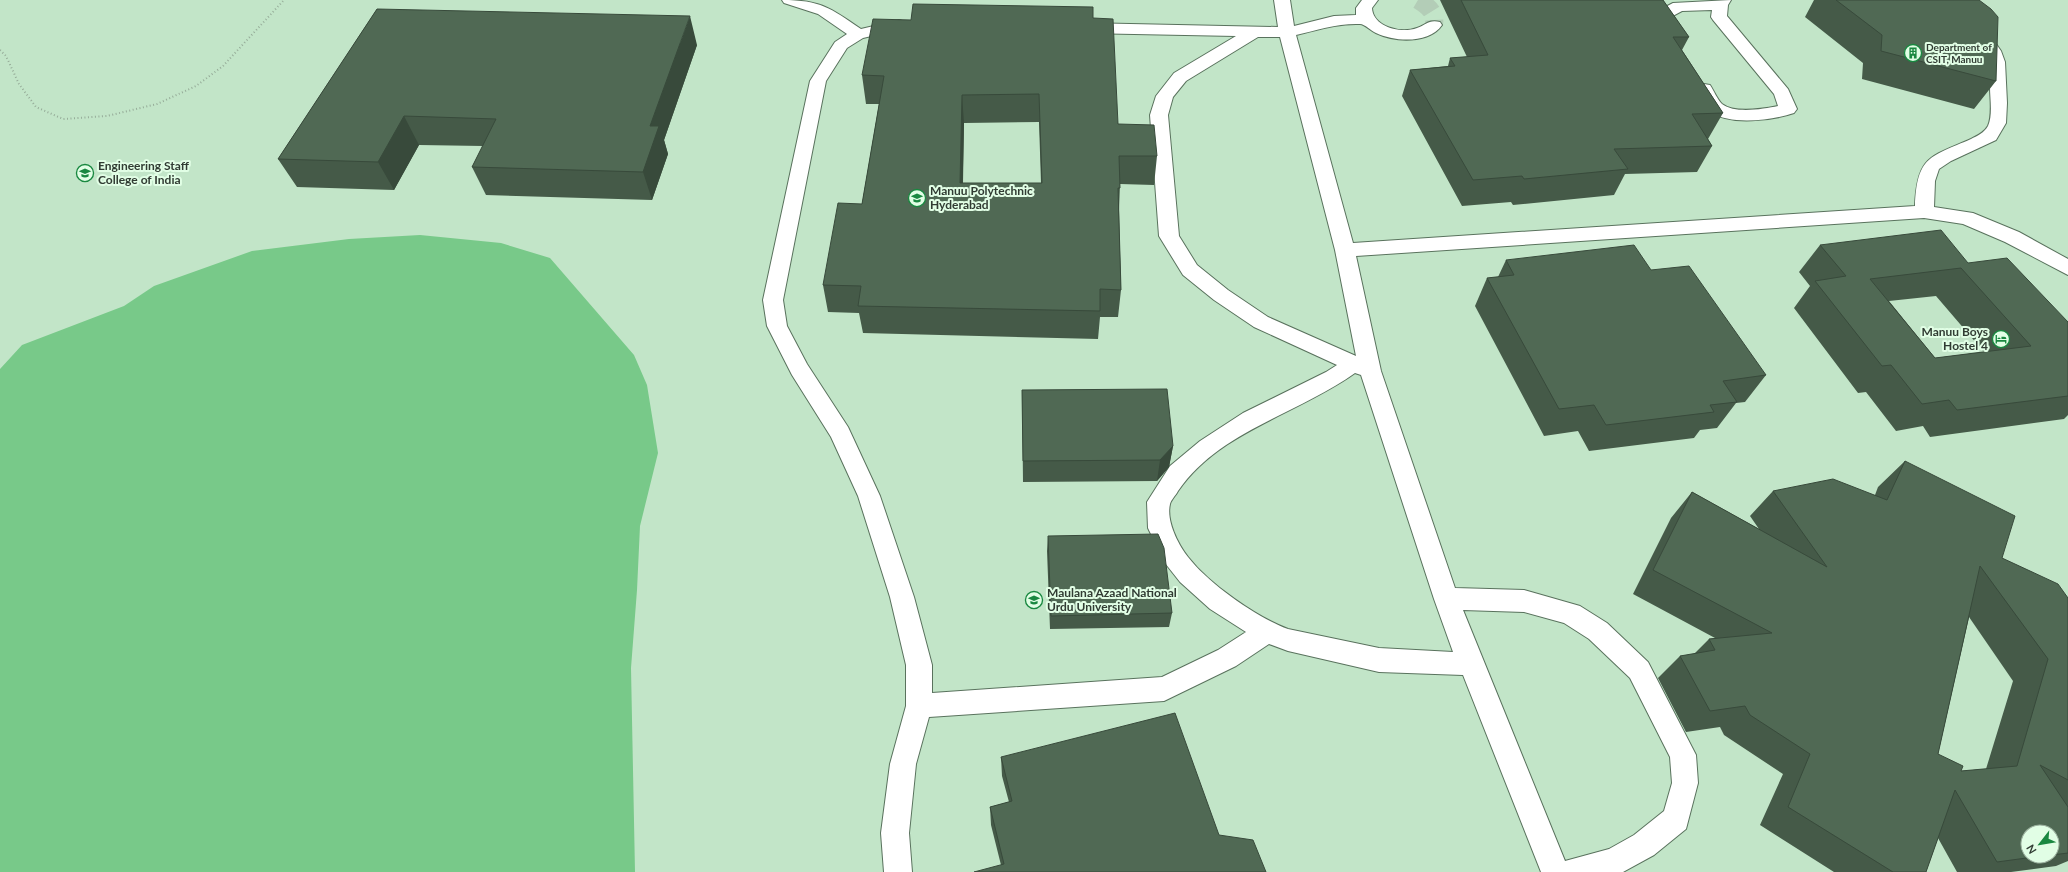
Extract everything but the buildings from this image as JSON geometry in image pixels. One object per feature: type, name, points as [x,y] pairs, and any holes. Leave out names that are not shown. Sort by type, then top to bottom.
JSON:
[{"type":"lane","points":[[790,0],[824,11],[858,34]]},
{"type":"lane","points":[[1282,0],[1287,32],[1344,250],[1362,368],[1470,664],[1555,872]]},
{"type":"lane","points":[[1370,0],[1364,6],[1363,12],[1365,19],[1372,26],[1394,35],[1418,34],[1428,30],[1434,25]]},
{"type":"lane","points":[[1673,43],[1659,24],[1662,15],[1679,6],[1721,3],[1719,17],[1782,93],[1788,109],[1780,113],[1732,114],[1717,109],[1695,76]]},
{"type":"lane","points":[[1071,28],[1287,32],[1334,21],[1365,19]]},
{"type":"lane","points":[[898,872],[894,833],[903,764],[918,706],[919,665],[902,597],[869,496],[840,433],[800,369],[777,326],[773,300],[818,81],[841,45],[858,34],[876,28],[912,24]]},
{"type":"lane","points":[[1924,212],[1926,176],[1934,165],[1943,156],[1986,140],[1994,132],[1999,119],[1996,56],[1988,43],[1972,28]]},
{"type":"lane","points":[[1255,32],[1180,78],[1165,96],[1159,115],[1169,236],[1190,270],[1221,295],[1261,322],[1362,368]]},
{"type":"lane","points":[[1344,250],[1924,212],[1966,218],[2012,237],[2068,268]]},
{"type":"lane","points":[[1362,368],[1333,378],[1251,419],[1208,447],[1178,473],[1158,502],[1160,528],[1173,556],[1188,575],[1219,601],[1267,632],[1288,640],[1379,660],[1470,664]]},
{"type":"lane","points":[[1446,599],[1524,601],[1571,614],[1598,632],[1639,670],[1683,755],[1685,783],[1676,819],[1644,845],[1613,862],[1572,872]]},
{"type":"lane","points":[[918,706],[1164,689],[1227,658],[1267,632]]},
{"type":"path","points":[[0,50],[6,56],[19,84],[36,107],[63,119],[107,116],[157,104],[196,86],[223,66],[284,0]]},
{"type":"shaded area","name":"Maulana Azaad National Urdu University","points":[[0,0],[2068,0],[2068,872],[0,872]]},
{"type":"green space","points":[[420,235],[501,243],[550,258],[634,355],[647,385],[658,453],[640,526],[631,668],[635,872],[0,872],[0,369],[22,345],[124,306],[154,286],[252,251],[349,239]]},
{"type":"tunnel","points":[[1418,0],[1425,5],[1434,16],[1434,25]]},
{"type":"place","name":"Department of CSIT, Manuu","points":[[1913,53]]},
{"type":"place","name":"Engineering Staff College of India","points":[[85,173]]},
{"type":"place","name":"Manuu Polytechnic Hyderabad","points":[[917,198]]},
{"type":"place","name":"Manuu Boys Hostel 4","points":[[2001,339]]},
{"type":"place","name":"Maulana Azaad National Urdu University","points":[[1034,600]]}]
